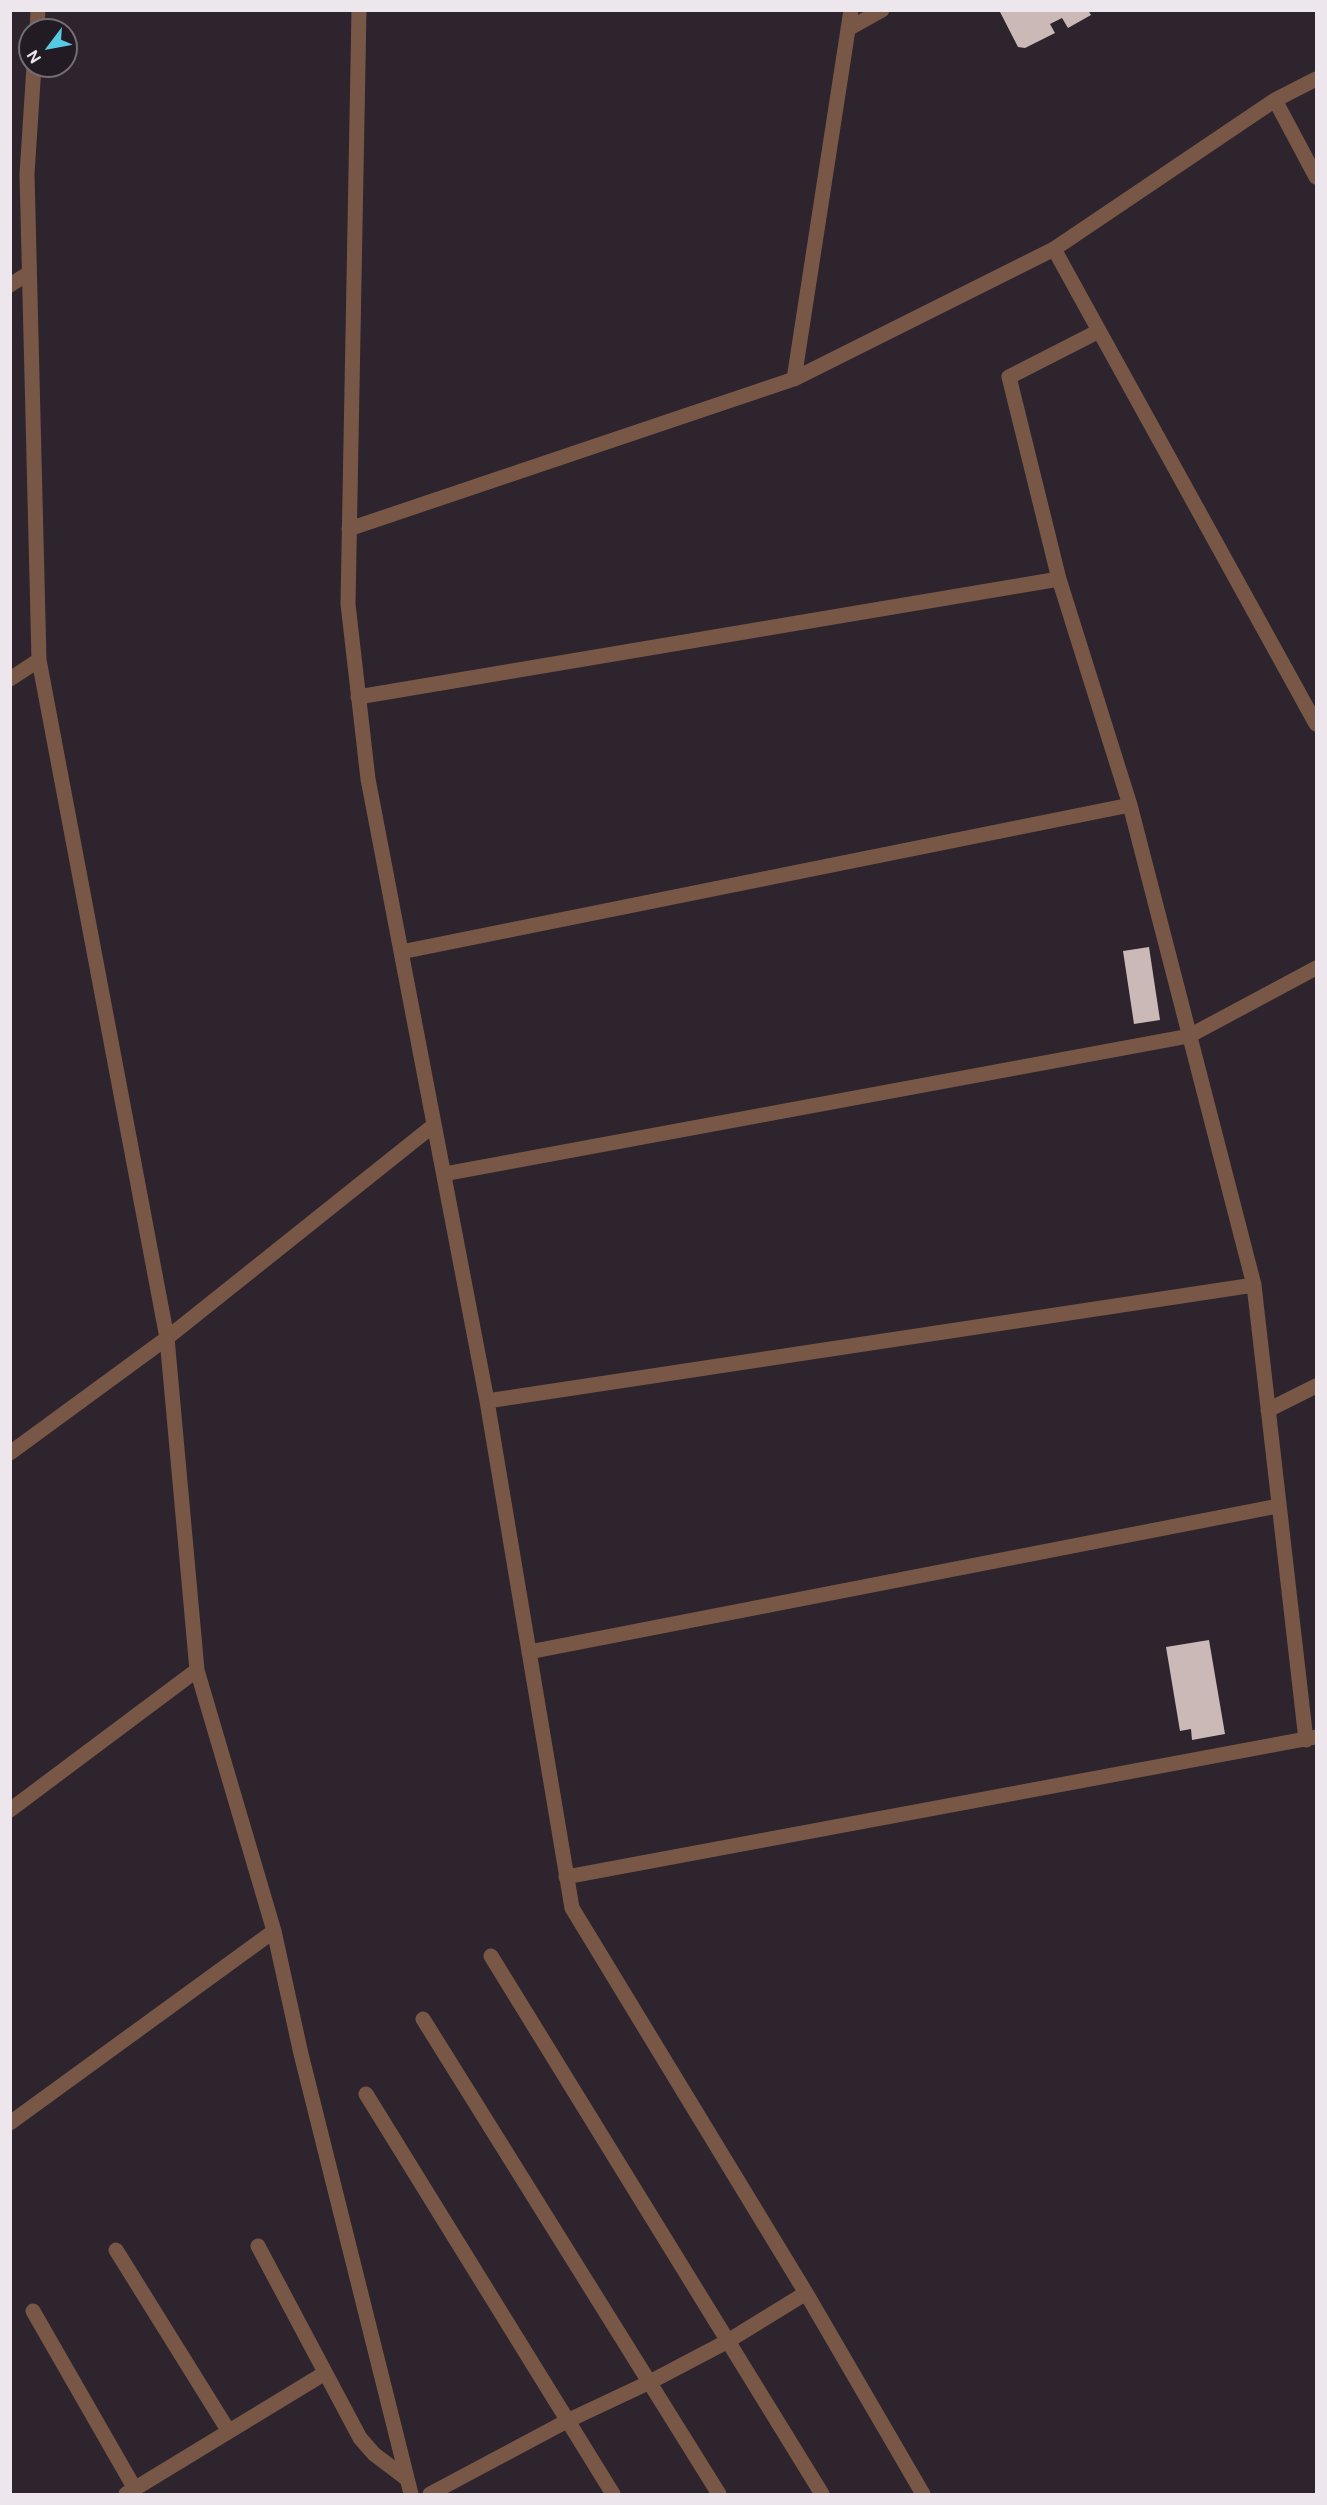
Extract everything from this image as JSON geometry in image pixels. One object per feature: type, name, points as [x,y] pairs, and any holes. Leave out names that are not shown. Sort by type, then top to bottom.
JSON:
[{"type":"street","points":[[359,10],[348,604],[358,697],[368,779],[488,1401],[572,1908],[806,2293],[923,2494]]},
{"type":"street","points":[[794,379],[851,10]]},
{"type":"street","points":[[848,29],[882,10]]},
{"type":"street","points":[[33,78],[27,174],[39,660],[167,1338],[197,1670],[274,1931],[301,2054],[409,2487]]},
{"type":"street","points":[[349,529],[794,379],[1054,249],[1275,100],[1317,79]]},
{"type":"street","points":[[1275,100],[1317,177]]},
{"type":"street","points":[[1054,249],[1317,724]]},
{"type":"street","points":[[10,285],[29,273]]},
{"type":"street","points":[[566,1877],[1311,1739],[1278,1506],[1254,1284],[1130,805],[1059,579],[1009,377],[1099,331]]},
{"type":"street","points":[[358,697],[1059,579]]},
{"type":"street","points":[[10,679],[39,660]]},
{"type":"street","points":[[401,952],[1130,805]]},
{"type":"street","points":[[444,1174],[1189,1036],[1317,968]]},
{"type":"street","points":[[10,1454],[167,1338],[434,1125]]},
{"type":"street","points":[[488,1401],[1254,1284]]},
{"type":"street","points":[[1268,1410],[1317,1386]]},
{"type":"street","points":[[529,1652],[1278,1506]]},
{"type":"street","points":[[10,1810],[197,1670]]},
{"type":"street","points":[[10,2123],[274,1931]]},
{"type":"street","points":[[491,1956],[822,2494]]},
{"type":"street","points":[[423,2019],[719,2494]]},
{"type":"street","points":[[366,2094],[613,2494]]},
{"type":"street","points":[[258,2246],[360,2438],[409,2487]]},
{"type":"street","points":[[116,2250],[228,2430]]},
{"type":"street","points":[[430,2494],[567,2421],[650,2382],[728,2341],[806,2293]]},
{"type":"street","points":[[33,2311],[130,2492],[228,2430],[325,2373]]},
{"type":"building","points":[[999,10],[1088,10],[1091,15],[1068,28],[1062,18],[1050,24],[1055,33],[1025,48],[1018,47]]},
{"type":"building","points":[[1149,947],[1160,1020],[1134,1024],[1123,951]]},
{"type":"building","points":[[1209,1640],[1225,1734],[1192,1740],[1191,1729],[1180,1731],[1166,1647]]}]
